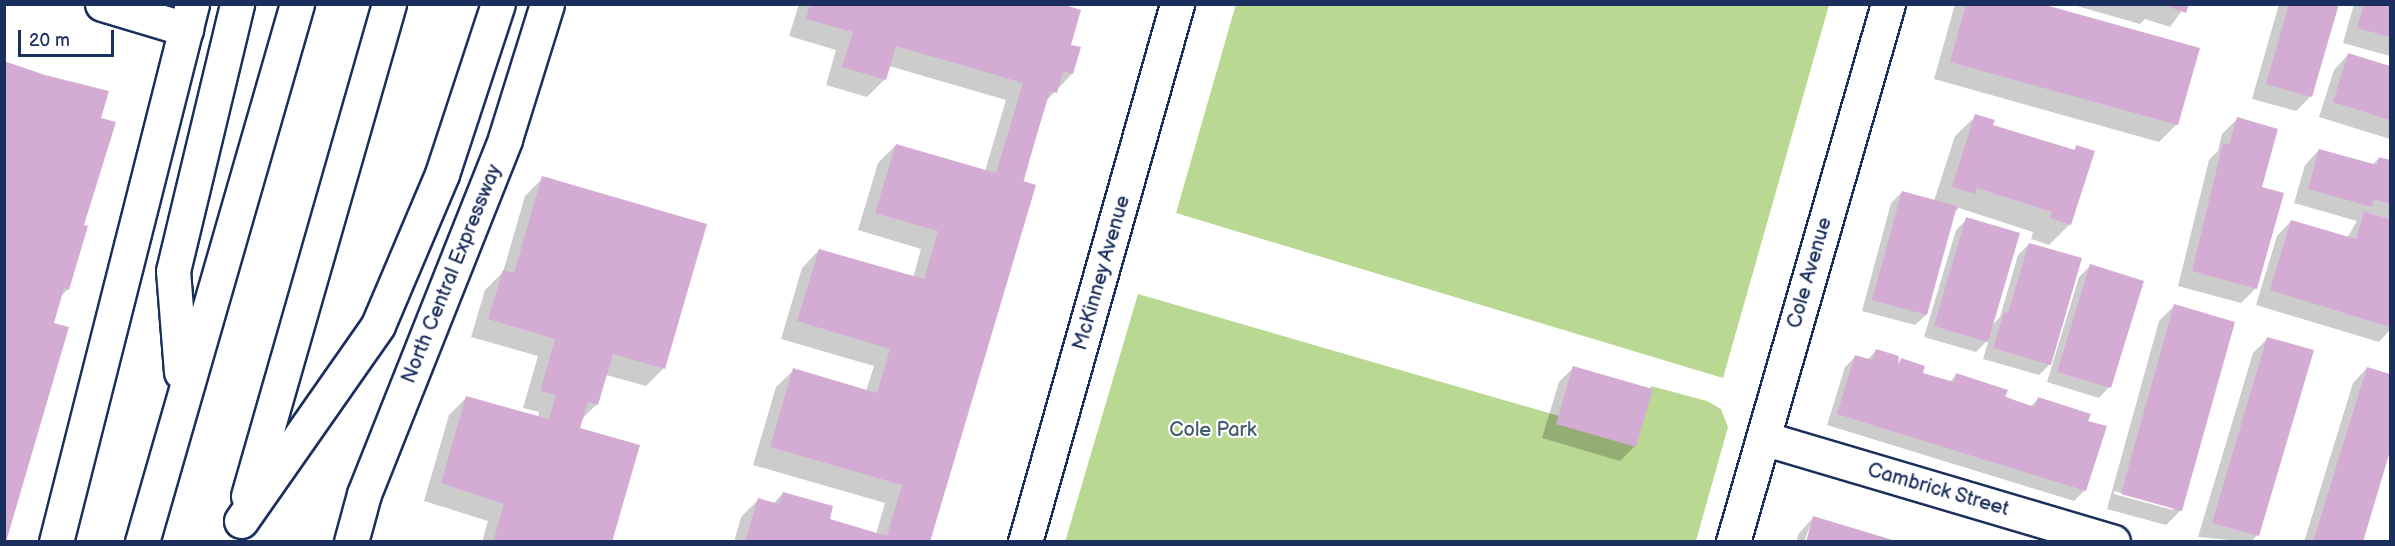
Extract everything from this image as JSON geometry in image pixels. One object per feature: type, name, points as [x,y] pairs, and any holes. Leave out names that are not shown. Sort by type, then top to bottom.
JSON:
[{"type":"main road","points":[[56,542],[189,17],[102,4]]},
{"type":"main road","points":[[183,392],[173,271],[237,4]]},
{"type":"main road","points":[[142,542],[183,392],[297,4]]},
{"type":"main road","points":[[238,531],[389,4]]},
{"type":"main road","points":[[238,531],[378,325],[442,174],[498,4]]},
{"type":"main road","name":"North Central Expressway","points":[[351,542],[364,494],[505,140],[547,4]]},
{"type":"main road","name":"McKinney Avenue","points":[[1025,542],[1177,4]]},
{"type":"main road","name":"Cole Avenue","points":[[1733,542],[1888,4]]},
{"type":"main road","name":"Cambrick Street","points":[[1763,438],[2113,542]]},
{"type":"green space","points":[[1236,4],[1829,5],[1723,378],[1176,213]]},
{"type":"green space","name":"Cole Park","points":[[1138,294],[1635,438],[1651,386],[1707,401],[1721,409],[1728,427],[1696,541],[1065,542]]},
{"type":"building","points":[[810,4],[1062,4],[1081,10],[1071,45],[1081,47],[1073,74],[1063,71],[1057,93],[1050,91],[1023,181],[1036,185],[930,542],[745,542],[758,498],[779,504],[783,492],[833,506],[830,519],[887,536],[902,485],[770,447],[793,368],[877,393],[890,349],[797,321],[819,249],[924,279],[938,231],[875,213],[896,144],[996,173],[1023,83],[896,46],[886,80],[842,67],[853,32],[806,19]]},
{"type":"building","points":[[1966,4],[2042,4],[2200,48],[2178,125],[1950,62]]},
{"type":"building","points":[[2161,4],[2189,4],[2186,13]]},
{"type":"building","points":[[2289,4],[2339,4],[2312,97],[2266,84]]},
{"type":"building","points":[[2364,4],[2390,4],[2390,37],[2357,28]]},
{"type":"building","points":[[2348,53],[2390,66],[2390,120],[2333,102]]},
{"type":"building","points":[[4,61],[45,75],[109,91],[101,118],[116,122],[84,225],[88,226],[69,290],[64,288],[54,323],[69,327],[6,542]]},
{"type":"building","points":[[1975,114],[1995,120],[1993,125],[2075,150],[2076,145],[2095,151],[2071,225],[2050,218],[2052,212],[1977,188],[1975,194],[1952,187]]},
{"type":"building","points":[[2237,117],[2278,129],[2262,187],[2284,193],[2257,289],[2192,271],[2223,143],[2229,145]]},
{"type":"building","points":[[2319,149],[2377,165],[2379,157],[2390,160],[2390,204],[2374,199],[2372,207],[2308,189]]},
{"type":"building","points":[[542,176],[707,224],[665,369],[613,354],[598,405],[588,402],[580,428],[640,445],[612,542],[493,542],[504,504],[441,483],[466,396],[549,419],[556,395],[540,391],[555,339],[488,319],[503,270],[514,273]]},
{"type":"building","points":[[1902,191],[1957,206],[1927,315],[1872,300]]},
{"type":"building","points":[[2364,212],[2390,219],[2390,327],[2270,290],[2291,220],[2356,239]]},
{"type":"building","points":[[1966,217],[2020,233],[1988,342],[1934,326]]},
{"type":"building","points":[[2029,243],[2082,258],[2051,365],[1993,348],[2004,312],[2008,313]]},
{"type":"building","points":[[2090,264],[2144,281],[2111,388],[2057,372]]},
{"type":"building","points":[[2174,304],[2235,322],[2182,511],[2121,494]]},
{"type":"building","points":[[2267,337],[2314,350],[2259,536],[2212,523]]},
{"type":"building","points":[[1876,349],[1899,356],[1898,368],[1901,358],[1925,366],[1923,373],[1954,382],[1956,373],[2008,390],[2005,397],[2035,407],[2038,397],[2091,414],[2088,421],[2107,426],[2086,491],[1837,414],[1855,355],[1872,360]]},
{"type":"building","points":[[1573,366],[1653,389],[1636,447],[1556,424]]},
{"type":"building","points":[[2367,367],[2390,374],[2390,451],[2363,542],[2313,542]]},
{"type":"building","points":[[1813,516],[1896,541],[1896,542],[1806,542]]}]
